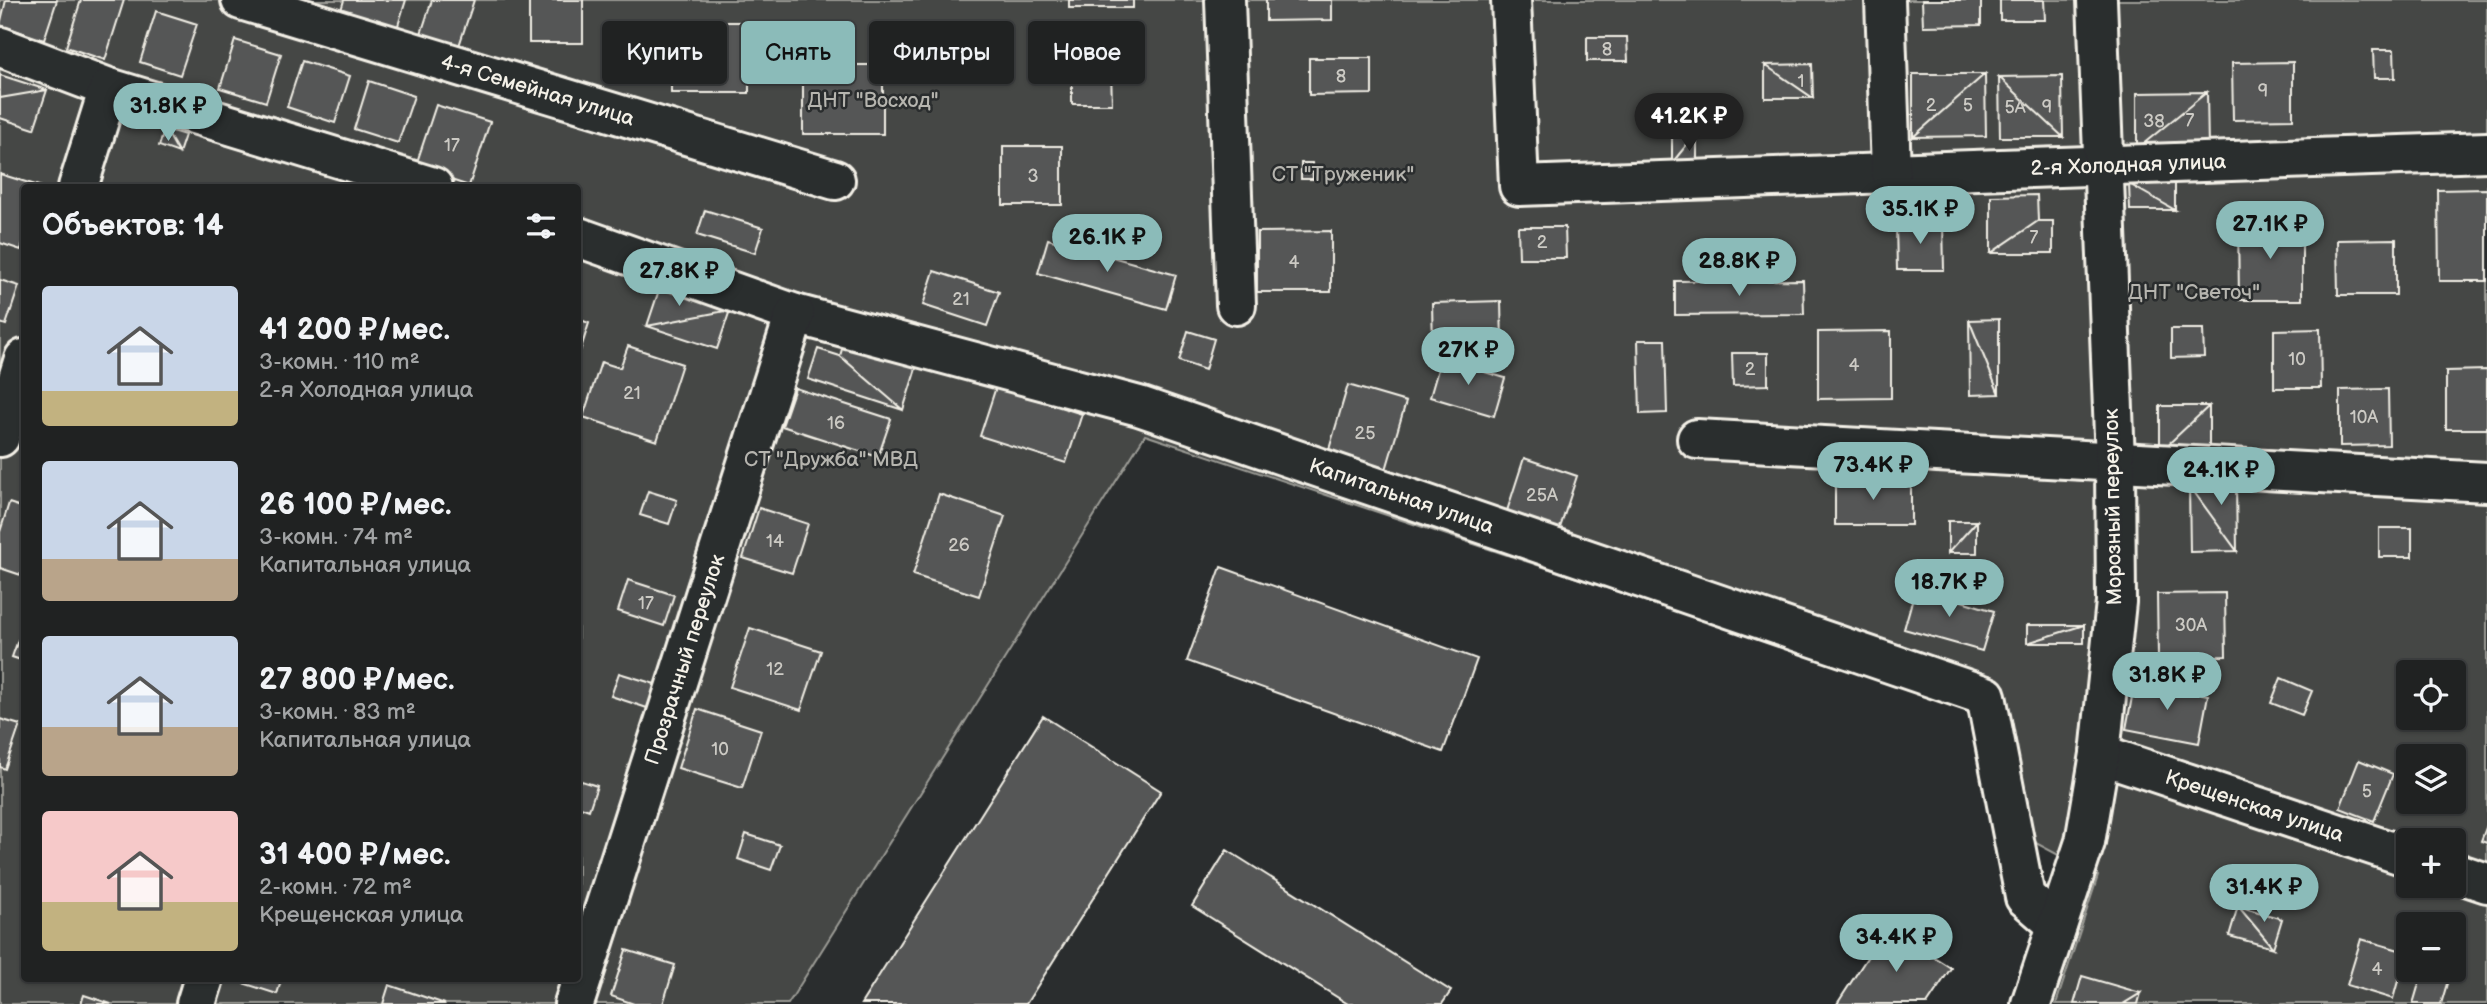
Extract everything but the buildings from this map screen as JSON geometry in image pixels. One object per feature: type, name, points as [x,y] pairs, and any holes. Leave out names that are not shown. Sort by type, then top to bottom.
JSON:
[{"type":"street","name":"4-я Семейная улица","points":[[241,0],[835,180]]},
{"type":"street","points":[[1225,0],[1236,305]]},
{"type":"street","name":"2-я Холодная улица","points":[[1511,0],[1519,187],[2487,152]]},
{"type":"street","points":[[1885,0],[1891,173]]},
{"type":"street","name":"Морозный переулок","points":[[2031,1004],[2085,842],[2100,754],[2116,602],[2115,461],[2097,0]]},
{"type":"street","points":[[1,47],[109,89],[423,184]]},
{"type":"street","points":[[79,184],[109,89]]},
{"type":"street","name":"Капитальная улица","points":[[581,238],[795,314],[1139,405],[1986,696],[2025,897],[2057,925]]},
{"type":"street","name":"Прозрачный переулок","points":[[574,1004],[795,314]]},
{"type":"street","points":[[0,437],[21,369]]},
{"type":"street","points":[[1697,439],[2487,482]]},
{"type":"street","name":"Крещенская улица","points":[[2100,754],[2396,853]]},
{"type":"street","points":[[2466,876],[2487,883]]},
{"type":"street","points":[[196,1004],[203,982]]},
{"type":"green space","points":[[0,0],[2487,0],[2487,1004],[2056,1004],[2098,876],[2034,842],[1978,711],[1145,435],[788,1004],[0,1004]]},
{"type":"park label","name":"ДНТ \"Восход\"","points":[[873,100]]},
{"type":"park label","name":"СТ \"Труженик\"","points":[[1343,174]]},
{"type":"park label","name":"ДНТ \"Светоч\"","points":[[2194,292]]},
{"type":"park label","name":"СТ \"Дружба\" МВД","points":[[831,459]]}]
